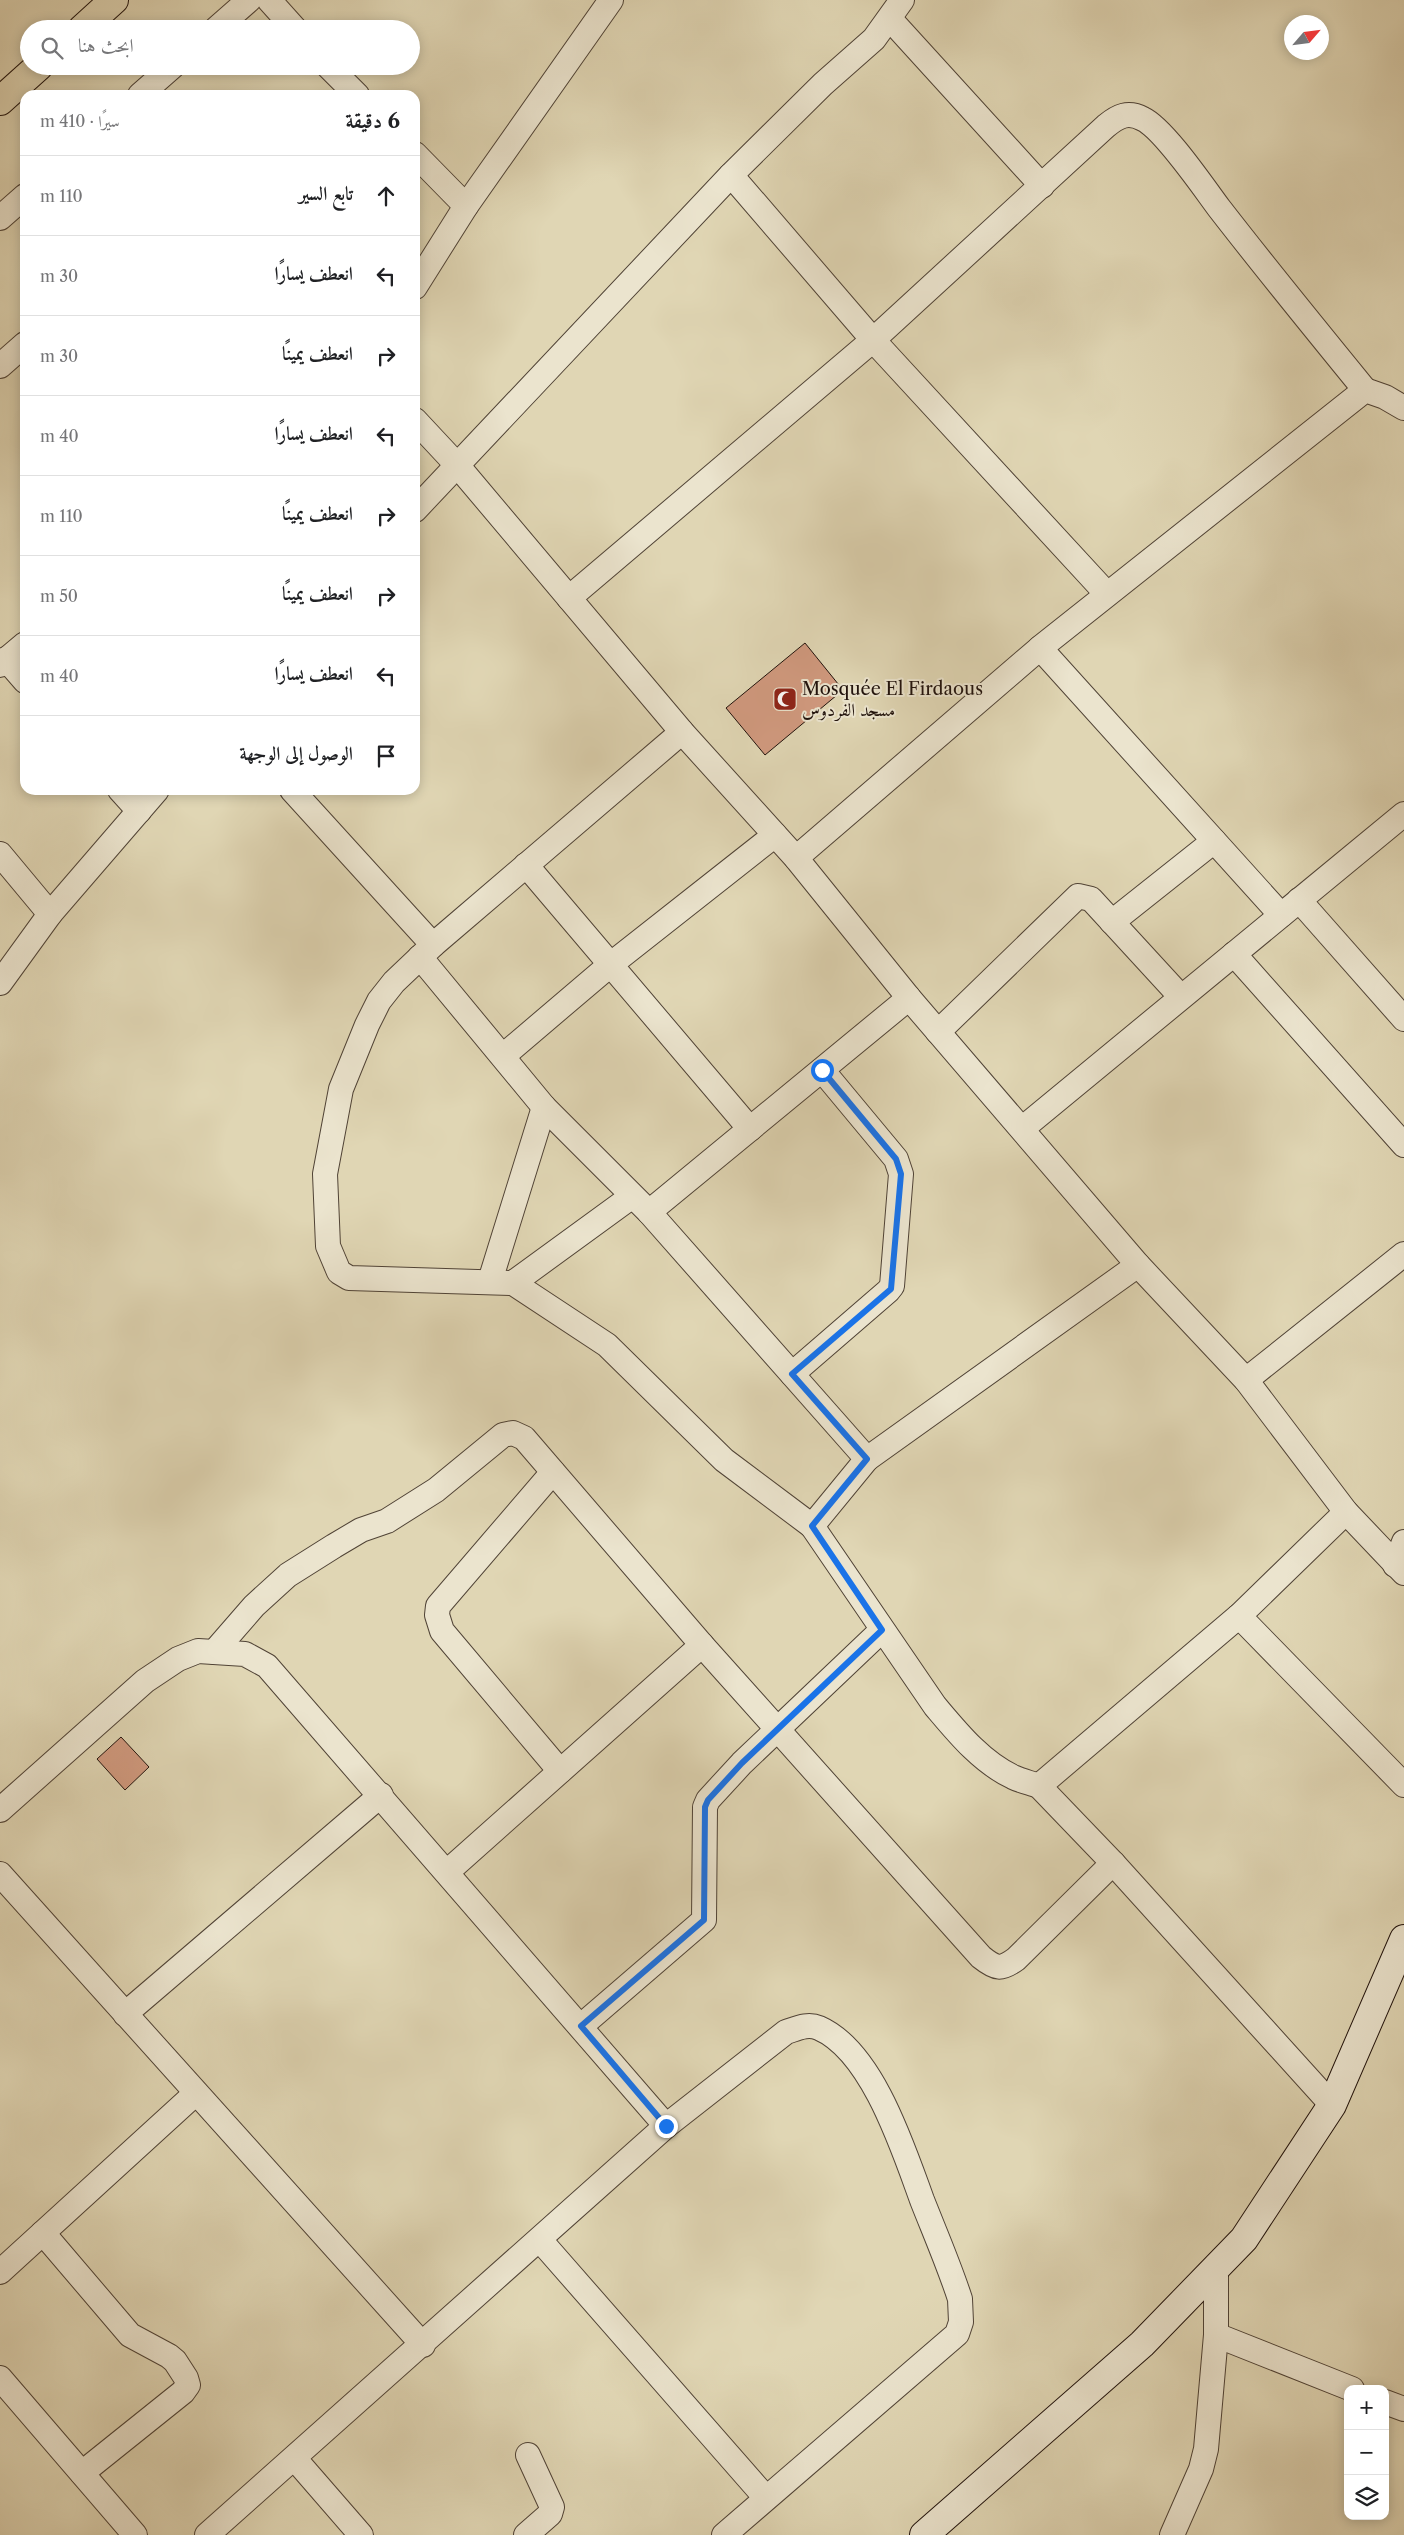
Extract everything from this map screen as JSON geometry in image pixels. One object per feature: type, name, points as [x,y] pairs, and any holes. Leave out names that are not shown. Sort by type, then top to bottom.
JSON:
[{"type":"highway","points":[[92,20],[114,0]]},
{"type":"highway","points":[[0,101],[29,75]]},
{"type":"street","points":[[226,20],[249,0]]},
{"type":"street","points":[[269,0],[287,20]]},
{"type":"street","points":[[420,279],[466,206],[611,0]]},
{"type":"street","points":[[420,505],[731,175],[823,84],[874,39],[896,9],[1042,186]]},
{"type":"street","points":[[146,90],[163,75]]},
{"type":"street","points":[[337,75],[352,90]]},
{"type":"street","points":[[569,598],[873,340],[1114,119],[1128,114],[1146,120],[1171,146],[1257,257],[1365,390],[1385,397],[1404,408]]},
{"type":"street","points":[[420,159],[466,206]]},
{"type":"street","points":[[731,175],[873,340],[1106,594]]},
{"type":"street","points":[[0,366],[20,348]]},
{"type":"street","points":[[796,858],[1040,648],[1365,390]]},
{"type":"street","points":[[420,425],[457,465],[682,732],[796,858],[909,998],[1138,1265],[1246,1380],[1346,1512],[1400,1569]]},
{"type":"street","points":[[20,648],[3,662],[20,677]]},
{"type":"street","points":[[1040,648],[1281,915]]},
{"type":"street","points":[[682,732],[426,951],[394,982],[379,1001],[341,1088],[325,1174],[328,1246],[339,1272],[349,1278],[513,1283],[607,1345],[724,1460],[812,1526],[935,1706],[957,1732],[993,1764],[1014,1778],[1040,1786],[1113,1862],[1332,2105]]},
{"type":"street","points":[[125,795],[139,811]]},
{"type":"street","points":[[0,983],[50,914],[153,795]]},
{"type":"street","points":[[296,795],[426,951],[502,1056],[544,1107],[631,1197],[649,1212],[867,1459]]},
{"type":"street","points":[[1022,1128],[1404,814]]},
{"type":"street","points":[[502,1056],[610,965],[775,835]]},
{"type":"street","points":[[1112,922],[1214,841]]},
{"type":"street","points":[[0,854],[50,914]]},
{"type":"street","points":[[526,865],[750,1130]]},
{"type":"street","points":[[938,1032],[1078,896],[1091,899],[1181,997]]},
{"type":"street","points":[[1299,900],[1404,1020]]},
{"type":"street","points":[[1234,954],[1404,1145]]},
{"type":"street","points":[[649,1212],[909,998]]},
{"type":"street","points":[[792,1374],[892,1286],[901,1174],[899,1166],[896,1159],[822,1070]]},
{"type":"street","points":[[490,1281],[544,1107]]},
{"type":"street","points":[[513,1283],[631,1197]]},
{"type":"street","points":[[1246,1380],[1404,1254]]},
{"type":"street","points":[[812,1526],[867,1459],[1138,1265]]},
{"type":"street","points":[[214,1652],[254,1606],[288,1575],[361,1530],[387,1522],[436,1490],[503,1435],[513,1433],[524,1438],[777,1731],[974,1950],[992,1966],[1005,1966],[1016,1959],[1113,1862]]},
{"type":"street","points":[[553,1472],[438,1606],[437,1615],[442,1631],[560,1771]]},
{"type":"street","points":[[1040,1786],[1239,1616],[1346,1512]]},
{"type":"street","points":[[1400,1569],[1404,1542]]},
{"type":"street","points":[[1239,1616],[1404,1786]]},
{"type":"street","points":[[581,2026],[704,1920],[705,1807],[712,1796],[742,1763],[882,1630]]},
{"type":"street","points":[[447,1872],[702,1645]]},
{"type":"street","points":[[0,1810],[145,1680],[178,1659],[198,1651],[245,1654],[267,1666],[381,1795],[666,2126]]},
{"type":"street","points":[[125,2014],[381,1795]]},
{"type":"street","points":[[0,1874],[423,2345]]},
{"type":"street","points":[[924,2535],[1142,2344],[1216,2270],[1244,2239],[1332,2105],[1404,1940]]},
{"type":"street","points":[[207,2535],[423,2345],[666,2126],[786,2032],[806,2025],[818,2028],[838,2042],[859,2062],[872,2083],[896,2132],[960,2299],[961,2322],[957,2334],[724,2535]]},
{"type":"street","points":[[0,2272],[196,2094]]},
{"type":"street","points":[[43,2233],[130,2335],[175,2361],[186,2378],[188,2385],[183,2392],[82,2473]]},
{"type":"street","points":[[540,2240],[766,2498]]},
{"type":"street","points":[[1172,2535],[1201,2469],[1206,2449],[1216,2335],[1216,2270]]},
{"type":"street","points":[[1216,2335],[1344,2386]]},
{"type":"street","points":[[0,2378],[135,2535]]},
{"type":"street","points":[[1389,2403],[1404,2409]]},
{"type":"street","points":[[526,2535],[550,2514],[552,2507],[528,2455]]},
{"type":"street","points":[[295,2459],[361,2535]]},
{"type":"building","name":"Mosquée El Firdaous مسجد الفردوس","points":[[805,643],[843,690],[765,755],[726,708]]},
{"type":"building","points":[[121,1737],[149,1767],[125,1790],[97,1759]]},
{"type":"place","name":"Mosquée El Firdaous مسجد الفردوس","points":[[785,699]]},
{"type":"route","points":[[666,2126],[581,2026],[704,1920],[705,1807],[708,1800],[742,1763],[882,1630],[812,1526],[867,1459],[792,1374],[891,1289],[901,1174],[896,1159],[822,1070]]}]
